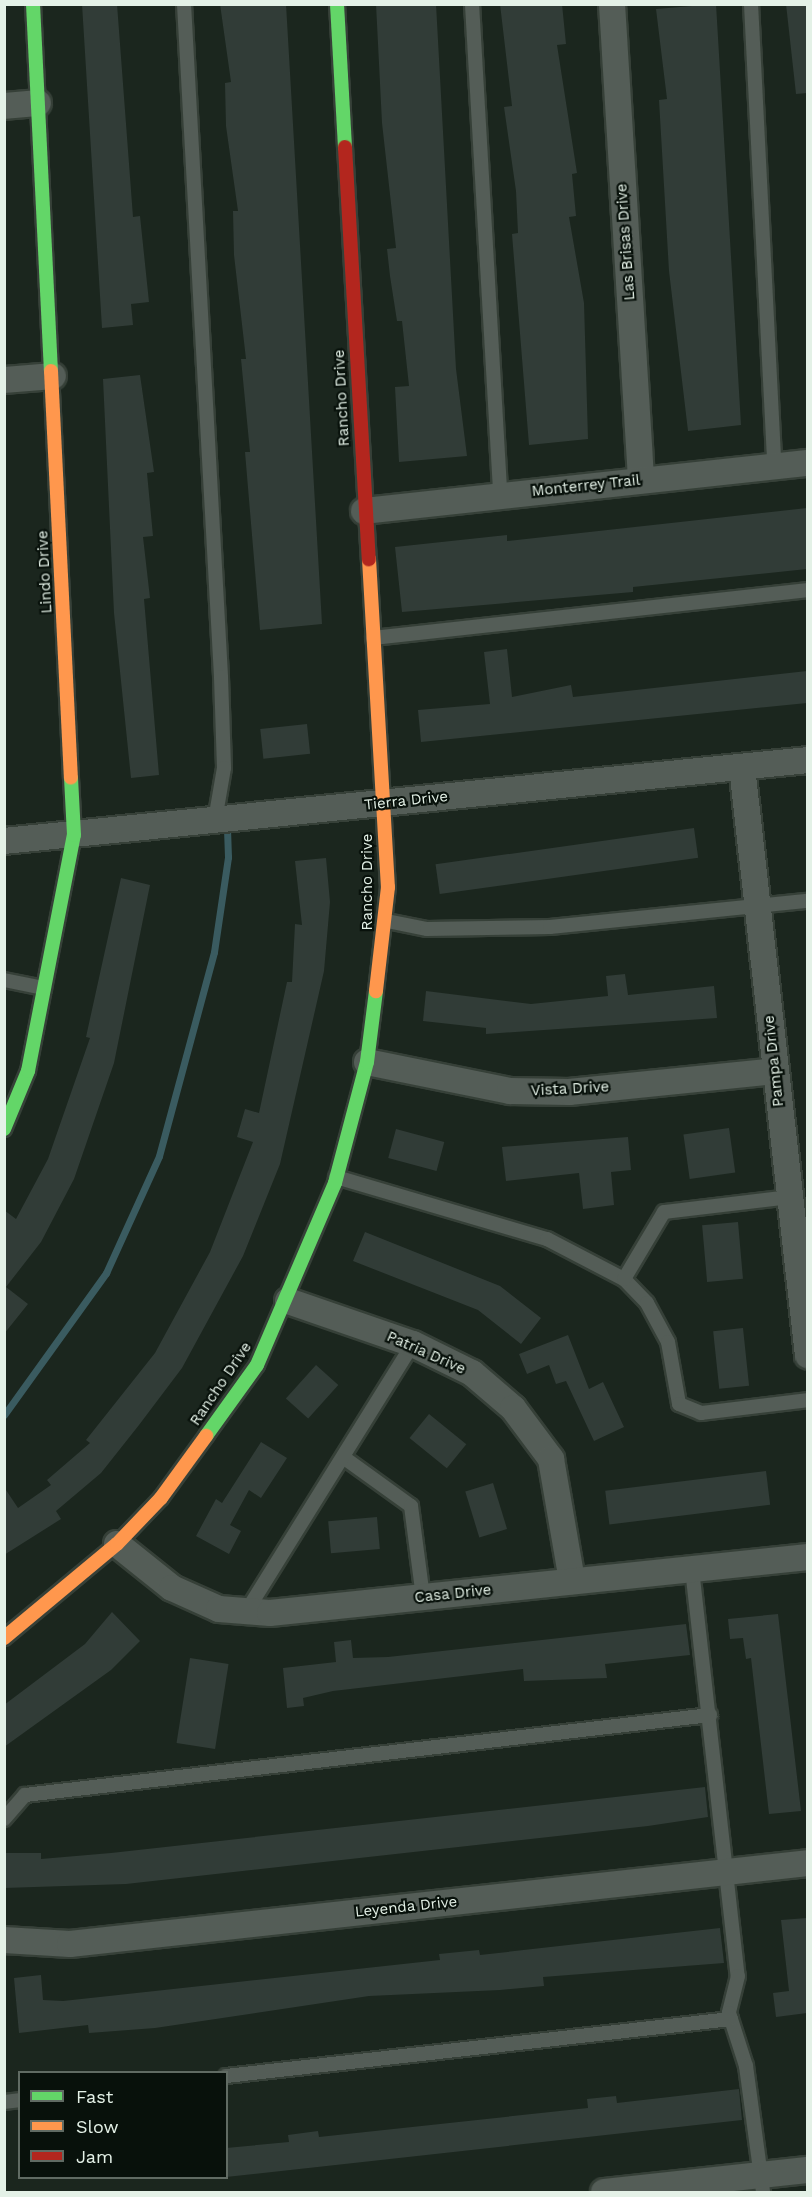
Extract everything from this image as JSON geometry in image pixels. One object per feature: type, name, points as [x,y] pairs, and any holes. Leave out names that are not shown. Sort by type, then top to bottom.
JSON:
[{"type":"street","name":"Lindo Drive","points":[[4,1129],[27,1071],[74,835],[33,4]]},
{"type":"street","name":"Rancho Drive","points":[[4,1638],[117,1544],[161,1498],[257,1365],[288,1301],[336,1177],[367,1062],[387,921],[383,803],[371,638],[337,4]]},
{"type":"street","name":"Las Brisas Drive","points":[[612,4],[641,480]]},
{"type":"street","points":[[4,106],[38,104]]},
{"type":"street","points":[[4,380],[53,376]]},
{"type":"street","name":"Monterrey Trail","points":[[364,511],[807,463]]},
{"type":"street","name":"Tierra Drive","points":[[4,841],[807,760]]},
{"type":"street","name":"Pampa Drive","points":[[742,767],[807,1355]]},
{"type":"street","name":"Vista Drive","points":[[367,1062],[510,1091],[569,1092],[775,1071]]},
{"type":"street","name":"Patria Drive","points":[[288,1301],[413,1344],[472,1373],[513,1408],[551,1459],[572,1581]]},
{"type":"street","name":"Casa Drive","points":[[117,1544],[172,1588],[219,1609],[246,1612],[423,1597],[807,1557]]},
{"type":"street","name":"Leyenda Drive","points":[[4,1940],[70,1944],[807,1863]]},
{"type":"street","points":[[604,2193],[762,2184],[807,2170]]},
{"type":"lane","points":[[184,4],[222,700],[224,768],[215,820]]},
{"type":"lane","points":[[472,4],[500,496]]},
{"type":"lane","points":[[751,4],[774,466]]},
{"type":"lane","points":[[371,638],[807,590]]},
{"type":"lane","points":[[387,921],[427,929],[550,927],[807,901]]},
{"type":"lane","points":[[4,981],[45,988]]},
{"type":"lane","points":[[336,1177],[547,1239],[624,1279],[647,1303],[668,1342],[679,1404],[700,1413],[807,1400]]},
{"type":"lane","points":[[624,1279],[664,1212],[789,1197]]},
{"type":"lane","points":[[246,1612],[413,1344]]},
{"type":"lane","points":[[343,1456],[411,1506],[423,1597]]},
{"type":"lane","points":[[692,1569],[738,1976],[731,2019],[746,2066],[762,2184]]},
{"type":"lane","points":[[4,1819],[25,1795],[710,1715]]},
{"type":"lane","points":[[228,2076],[731,2019]]},
{"type":"building","points":[[82,4],[117,4],[133,217],[140,216],[149,302],[131,304],[133,325],[102,328]]},
{"type":"building","points":[[220,4],[286,4],[322,624],[260,630],[245,452],[250,452],[241,359],[246,359],[234,255],[233,211],[238,211],[226,126],[225,83],[231,82]]},
{"type":"building","points":[[376,4],[436,4],[456,369],[467,456],[399,462],[395,387],[409,386],[402,321],[397,321],[387,249],[396,248],[382,123]]},
{"type":"building","points":[[500,4],[562,4],[566,44],[557,45],[577,173],[572,174],[576,216],[569,217],[584,303],[588,439],[529,445],[512,234],[518,233],[516,191],[504,107],[512,106]]},
{"type":"building","points":[[716,4],[741,425],[688,431],[669,271],[659,100],[667,99],[656,9]]},
{"type":"building","points":[[786,4],[807,4],[807,93],[796,94]]},
{"type":"building","points":[[140,375],[154,472],[147,473],[153,536],[143,537],[150,598],[144,599],[159,775],[131,778],[114,613],[103,379]]},
{"type":"building","points":[[807,508],[807,569],[633,587],[633,592],[402,612],[395,547],[507,535],[507,541]]},
{"type":"building","points":[[507,649],[512,697],[571,685],[573,697],[807,671],[807,703],[421,742],[418,710],[490,704],[484,652]]},
{"type":"building","points":[[307,724],[310,754],[263,759],[260,729]]},
{"type":"building","points":[[694,828],[698,858],[440,894],[436,864]]},
{"type":"building","points":[[326,858],[330,902],[324,971],[280,1164],[243,1256],[182,1368],[101,1473],[56,1511],[61,1519],[4,1555],[4,1487],[18,1508],[51,1485],[47,1480],[90,1443],[86,1440],[155,1353],[210,1252],[253,1142],[237,1137],[245,1109],[259,1113],[287,982],[292,982],[295,924],[302,925],[295,861]]},
{"type":"building","points":[[121,878],[150,885],[114,1063],[74,1179],[41,1242],[6,1287],[28,1304],[4,1334],[4,1210],[16,1219],[48,1159],[90,1038],[86,1037]]},
{"type":"building","points":[[625,974],[628,995],[714,986],[717,1018],[486,1034],[486,1028],[423,1021],[426,991],[531,1004],[608,996],[606,976]]},
{"type":"building","points":[[729,1128],[735,1173],[690,1179],[683,1134]]},
{"type":"building","points":[[396,1129],[444,1142],[437,1171],[388,1158]]},
{"type":"building","points":[[628,1137],[631,1170],[611,1172],[614,1205],[583,1209],[579,1173],[506,1181],[502,1147]]},
{"type":"building","points":[[738,1222],[743,1279],[707,1282],[702,1225]]},
{"type":"building","points":[[365,1232],[500,1286],[541,1318],[521,1344],[478,1310],[353,1261]]},
{"type":"building","points":[[743,1328],[749,1386],[719,1389],[713,1331]]},
{"type":"building","points":[[568,1335],[589,1389],[603,1382],[624,1427],[594,1441],[566,1381],[556,1384],[549,1365],[527,1374],[519,1354]]},
{"type":"building","points":[[316,1365],[338,1385],[308,1419],[286,1398]]},
{"type":"building","points":[[429,1414],[466,1444],[447,1468],[409,1438]]},
{"type":"building","points":[[261,1442],[287,1458],[261,1498],[249,1490],[230,1525],[241,1531],[229,1554],[196,1536],[216,1499],[222,1503]]},
{"type":"building","points":[[766,1471],[770,1505],[609,1524],[605,1491]]},
{"type":"building","points":[[493,1483],[507,1529],[479,1537],[465,1491]]},
{"type":"building","points":[[377,1517],[380,1549],[331,1553],[328,1521]]},
{"type":"building","points":[[112,1612],[140,1641],[111,1670],[4,1747],[4,1705],[85,1644]]},
{"type":"building","points":[[778,1614],[801,1811],[769,1814],[751,1658],[746,1659],[743,1638],[730,1639],[728,1619]]},
{"type":"building","points":[[686,1624],[690,1655],[605,1664],[607,1678],[524,1681],[523,1669],[333,1691],[303,1698],[304,1706],[287,1708],[283,1668],[336,1662],[334,1642],[351,1640],[353,1658],[388,1657]]},
{"type":"building","points":[[190,1658],[229,1664],[215,1749],[177,1743]]},
{"type":"building","points":[[705,1787],[708,1817],[648,1826],[126,1884],[4,1888],[4,1853],[41,1853],[41,1859],[111,1853]]},
{"type":"building","points":[[807,1918],[807,2013],[776,2017],[773,1993],[789,1991],[781,1920]]},
{"type":"building","points":[[720,1928],[724,1963],[543,1977],[544,1986],[369,1996],[155,2028],[89,2033],[88,2025],[19,2033],[14,1978],[41,1975],[43,2000],[63,2001],[440,1960],[439,1954],[479,1950],[480,1955]]},
{"type":"building","points":[[739,2089],[742,2120],[228,2177],[228,2148],[289,2142],[288,2135],[318,2131],[319,2137],[588,2108],[587,2099],[616,2096],[617,2103]]},
{"type":"waterway","points":[[4,1415],[106,1273],[159,1156],[214,952],[228,857],[227,822]]},
{"type":"traffic: fast","points":[[33,4],[51,371]]},
{"type":"traffic: fast","points":[[337,4],[345,147]]},
{"type":"traffic: fast","points":[[4,1129],[28,1071],[74,835],[71,778]]},
{"type":"traffic: fast","points":[[206,1436],[257,1365],[335,1183],[367,1062],[376,991]]},
{"type":"traffic: slow","points":[[51,371],[71,778]]},
{"type":"traffic: slow","points":[[369,559],[388,887],[376,991]]},
{"type":"traffic: slow","points":[[4,1638],[117,1544],[161,1498],[206,1436]]},
{"type":"traffic: jam","points":[[345,147],[369,559]]}]
